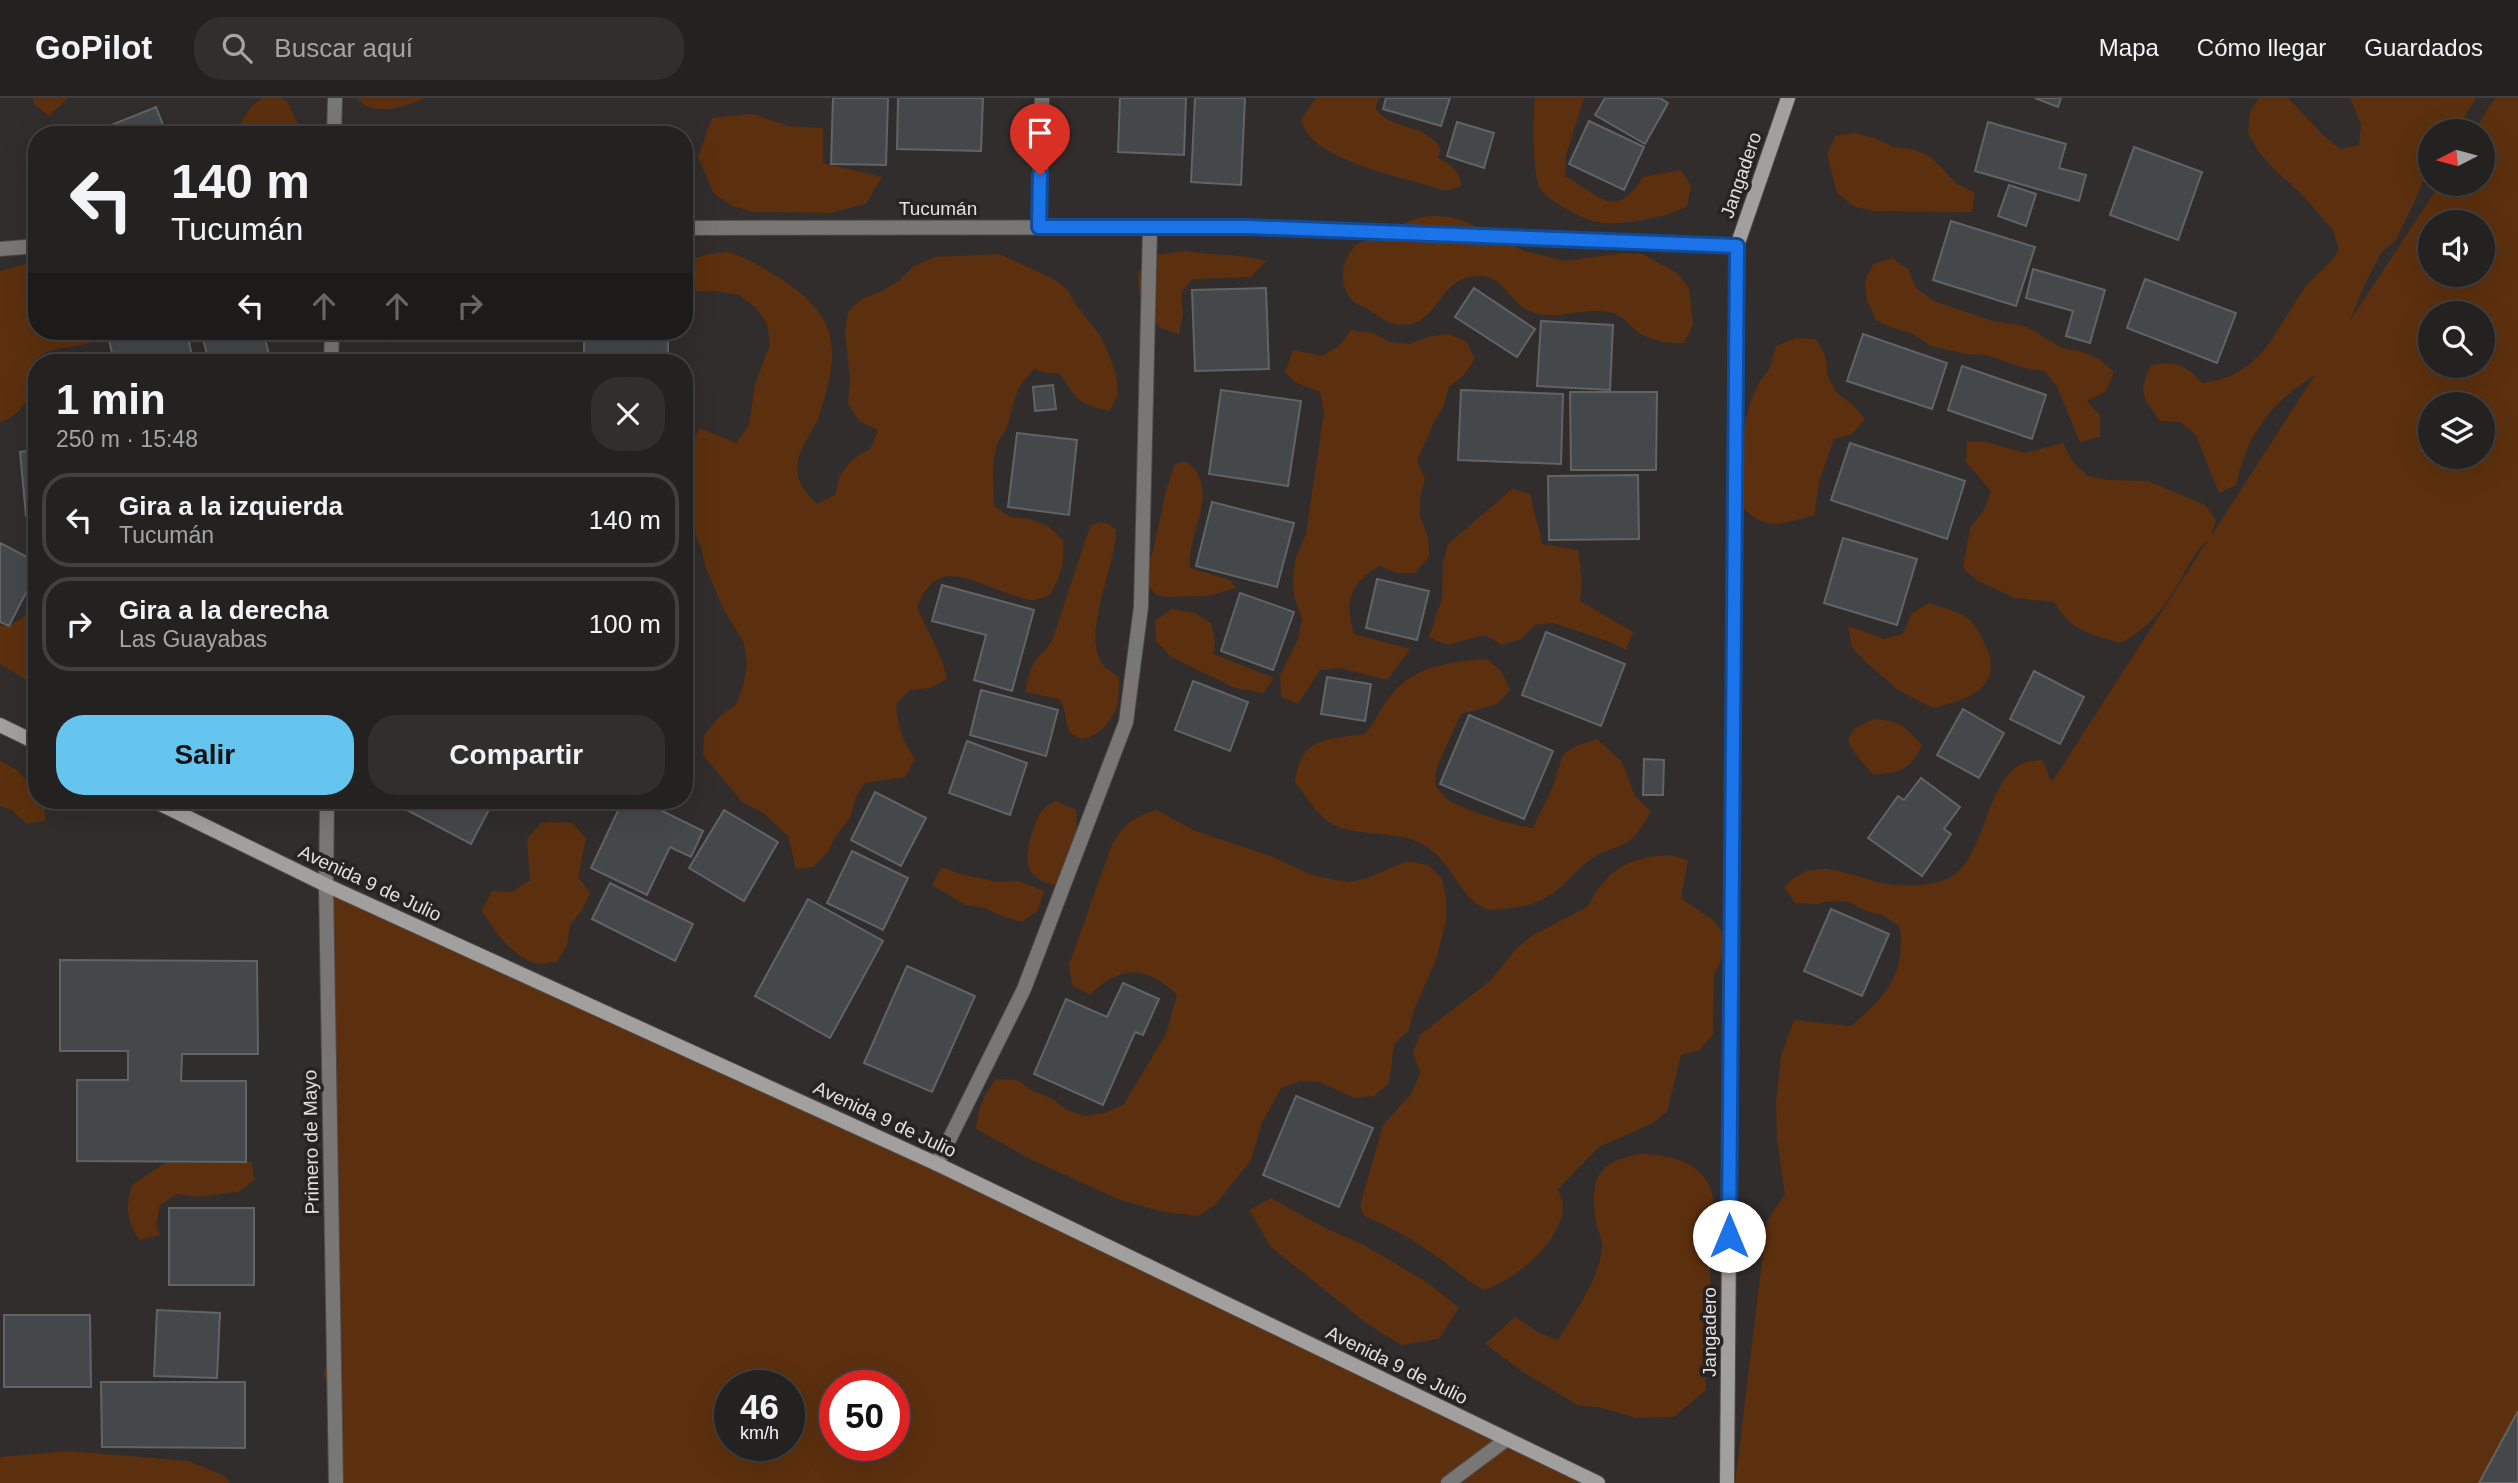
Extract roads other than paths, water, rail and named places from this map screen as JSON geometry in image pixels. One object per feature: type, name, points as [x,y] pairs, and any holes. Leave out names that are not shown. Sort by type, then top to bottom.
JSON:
[{"type":"main road","name":"Jangadero","points":[[1727,1483],[1737,246],[1788,98]]},
{"type":"main road","points":[[0,725],[28,739]]},
{"type":"main road","name":"Avenida 9 de Julio","points":[[170,809],[326,885],[937,1164],[1598,1483]]},
{"type":"street","points":[[334,126],[335,98]]},
{"type":"street","points":[[1039,227],[1042,98]]},
{"type":"street","points":[[937,1164],[1024,989],[1126,722],[1141,607],[1150,227]]},
{"type":"street","name":"Tucumán","points":[[693,228],[1248,227],[1737,246]]},
{"type":"street","points":[[0,249],[28,247]]},
{"type":"street","name":"Primero de Mayo","points":[[327,809],[336,1483]]},
{"type":"street","points":[[1448,1483],[1507,1439]]}]
